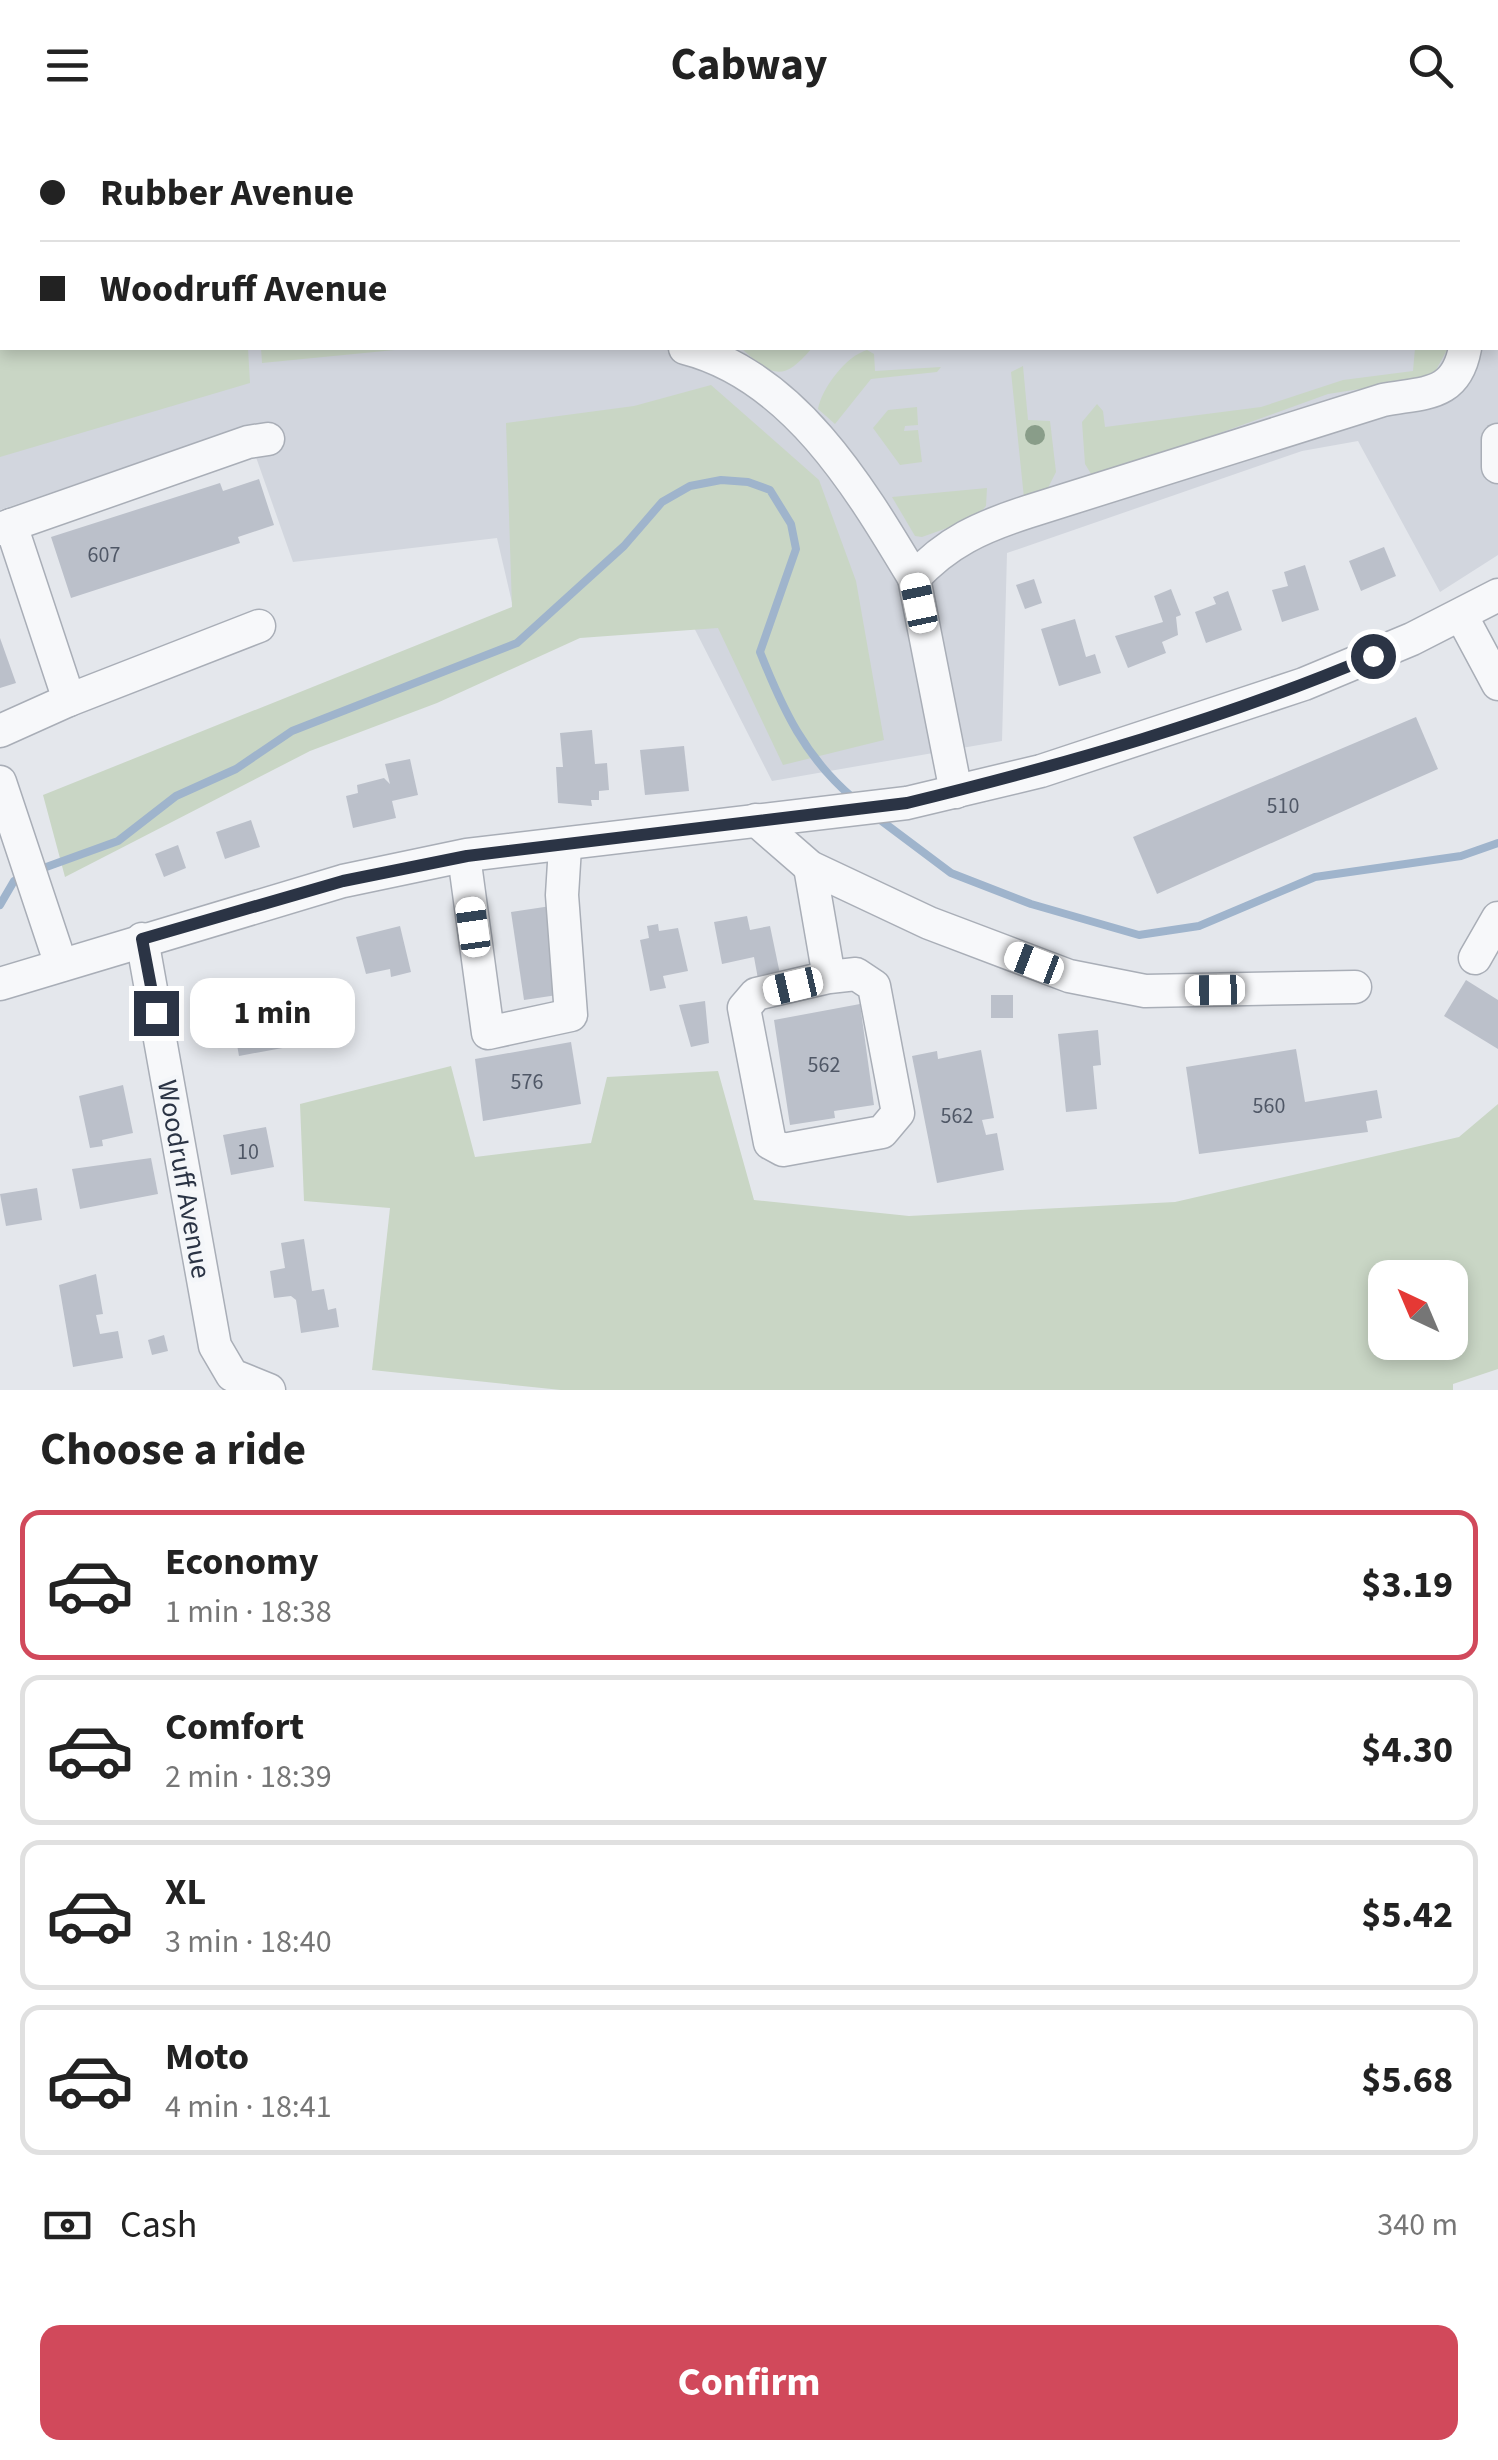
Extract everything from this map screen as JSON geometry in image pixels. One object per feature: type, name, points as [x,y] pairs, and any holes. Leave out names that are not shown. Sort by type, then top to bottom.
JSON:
[{"type":"street","points":[[707,350],[781,404],[837,458],[858,483],[914,578],[956,792]]},
{"type":"street","points":[[914,578],[936,555],[972,531],[1383,400],[1441,389],[1460,372],[1465,350]]},
{"type":"street","points":[[70,700],[6,527],[248,442],[268,439]]},
{"type":"street","points":[[1498,440],[1498,467]]},
{"type":"street","points":[[0,984],[343,881],[464,856],[565,847],[907,803],[1041,771],[1206,719],[1342,668],[1461,615],[1498,594]]},
{"type":"street","points":[[1461,615],[1498,684]]},
{"type":"street","points":[[0,731],[259,626]]},
{"type":"street","points":[[0,782],[61,965]]},
{"type":"street","points":[[756,820],[810,867],[929,923],[1070,976],[1145,991],[1355,987]]},
{"type":"street","points":[[464,856],[488,1033],[571,1014],[562,895],[565,847]]},
{"type":"street","points":[[810,867],[829,977]]},
{"type":"street","points":[[1475,958],[1498,918]]},
{"type":"street","name":"Woodruff Avenue","points":[[142,939],[215,1346],[232,1375],[269,1390]]},
{"type":"street","points":[[856,974],[874,986],[898,1113],[882,1132],[782,1150],[770,1142],[744,1008],[756,994],[829,977],[856,974]]},
{"type":"shaded area","points":[[0,350],[1498,350],[1498,555],[1440,592],[1358,441],[1302,451],[1007,553],[1002,741],[772,781],[655,551],[513,607],[497,538],[293,562],[245,426],[0,510]]},
{"type":"green space","points":[[0,350],[248,350],[250,383],[0,457]]},
{"type":"green space","points":[[261,350],[395,350],[262,363]]},
{"type":"green space","points":[[744,350],[810,350],[784,371],[776,372]]},
{"type":"green space","points":[[867,350],[874,354],[875,371],[941,367],[937,372],[871,379],[835,424],[818,409],[820,401],[843,366]]},
{"type":"green space","points":[[1415,350],[1447,350],[1436,370],[1423,379],[1328,394],[1103,475],[1091,474],[1085,464],[1082,422],[1097,404],[1103,411],[1105,427],[1261,407],[1343,380],[1413,371]]},
{"type":"green space","points":[[1023,366],[1028,420],[1050,421],[1056,472],[1046,492],[1024,498],[1011,372]]},
{"type":"green space","points":[[711,385],[819,480],[856,581],[884,740],[783,765],[718,628],[580,638],[437,703],[310,751],[65,877],[43,795],[512,607],[506,423],[634,406]]},
{"type":"green space","points":[[917,407],[918,425],[905,426],[904,431],[918,430],[922,462],[900,465],[873,428],[888,410]]},
{"type":"green space","points":[[987,488],[986,506],[975,518],[922,537],[915,536],[892,497]]},
{"type":"green space","points":[[451,1066],[475,1157],[591,1143],[607,1077],[718,1071],[754,1200],[909,1216],[1175,1202],[1459,1137],[1498,1104],[1498,1369],[1453,1384],[1453,1390],[561,1390],[372,1370],[390,1208],[304,1201],[300,1104]]},
{"type":"building","points":[[259,479],[274,525],[238,537],[240,543],[71,598],[51,537],[220,483],[223,491]]},
{"type":"building","points":[[1384,547],[1396,576],[1361,591],[1349,561]]},
{"type":"building","points":[[1305,565],[1319,610],[1282,622],[1272,590],[1288,586],[1284,572]]},
{"type":"building","points":[[1034,579],[1042,603],[1025,609],[1016,585]]},
{"type":"building","points":[[1171,589],[1181,615],[1176,617],[1178,635],[1162,642],[1166,653],[1128,668],[1115,636],[1163,622],[1154,596]]},
{"type":"building","points":[[1228,591],[1242,630],[1206,643],[1195,612],[1216,604],[1213,597]]},
{"type":"building","points":[[1075,619],[1086,657],[1095,654],[1101,673],[1059,686],[1041,629]]},
{"type":"building","points":[[0,638],[16,683],[0,688]]},
{"type":"building","points":[[1416,717],[1438,769],[1157,894],[1133,837]]},
{"type":"building","points":[[592,730],[595,764],[607,763],[609,790],[599,791],[599,800],[591,800],[592,806],[558,803],[556,767],[563,767],[560,733]]},
{"type":"building","points":[[684,746],[689,791],[645,795],[640,750]]},
{"type":"building","points":[[410,759],[418,795],[392,801],[396,818],[353,828],[346,796],[358,793],[357,785],[384,778],[390,784],[385,764]]},
{"type":"building","points":[[251,820],[260,847],[225,859],[216,832]]},
{"type":"building","points":[[178,845],[186,868],[164,877],[155,854]]},
{"type":"building","points":[[551,906],[564,994],[524,1000],[511,912]]},
{"type":"building","points":[[747,916],[750,930],[770,926],[780,974],[758,979],[754,957],[722,964],[714,922]]},
{"type":"building","points":[[658,924],[659,931],[678,928],[688,971],[663,976],[666,988],[650,991],[640,940],[649,938],[647,926]]},
{"type":"building","points":[[400,926],[411,972],[391,977],[390,969],[366,974],[356,937]]},
{"type":"building","points":[[304,978],[315,1042],[239,1056],[227,988]]},
{"type":"building","points":[[1466,980],[1498,1000],[1498,1049],[1444,1016]]},
{"type":"building","points":[[991,995],[1013,995],[1013,1018],[991,1018]]},
{"type":"building","points":[[705,1001],[709,1043],[691,1047],[679,1005]]},
{"type":"building","points":[[860,1004],[874,1105],[834,1111],[835,1118],[790,1125],[774,1020]]},
{"type":"building","points":[[1098,1030],[1101,1065],[1093,1066],[1097,1109],[1066,1112],[1058,1034]]},
{"type":"building","points":[[571,1042],[581,1104],[483,1121],[475,1059]]},
{"type":"building","points":[[1296,1049],[1305,1102],[1377,1090],[1382,1118],[1366,1121],[1368,1132],[1199,1154],[1186,1067]]},
{"type":"building","points":[[981,1050],[994,1118],[982,1120],[986,1135],[997,1133],[1004,1170],[937,1183],[912,1056],[937,1051],[938,1059]]},
{"type":"building","points":[[123,1085],[133,1133],[102,1140],[103,1146],[90,1148],[79,1096]]},
{"type":"building","points":[[266,1127],[274,1167],[231,1175],[223,1135]]},
{"type":"building","points":[[151,1158],[158,1194],[80,1209],[72,1169]]},
{"type":"building","points":[[37,1188],[42,1220],[6,1226],[0,1194]]},
{"type":"building","points":[[304,1239],[312,1291],[324,1289],[328,1310],[336,1308],[339,1327],[301,1333],[296,1300],[291,1296],[274,1298],[270,1271],[285,1268],[281,1243]]},
{"type":"building","points":[[96,1274],[103,1314],[96,1315],[100,1334],[118,1331],[123,1358],[73,1367],[59,1285]]},
{"type":"building","points":[[164,1335],[168,1351],[152,1355],[148,1340]]},
{"type":"waterway","points":[[38,870],[118,841],[176,796],[236,769],[292,731],[517,643],[624,546],[662,502],[690,486],[721,480],[748,482],[770,490],[791,524],[796,549],[760,652],[797,731],[821,766],[853,798]]},
{"type":"waterway","points":[[875,816],[951,873],[1031,904],[1139,935],[1199,926],[1315,877],[1461,856],[1498,843]]},
{"type":"waterway","points":[[0,905],[14,881],[21,878]]},
{"type":"route","points":[[156,1013],[142,939],[343,881],[467,856],[907,803],[956,792],[1041,771],[1189,725],[1373,656]]}]
